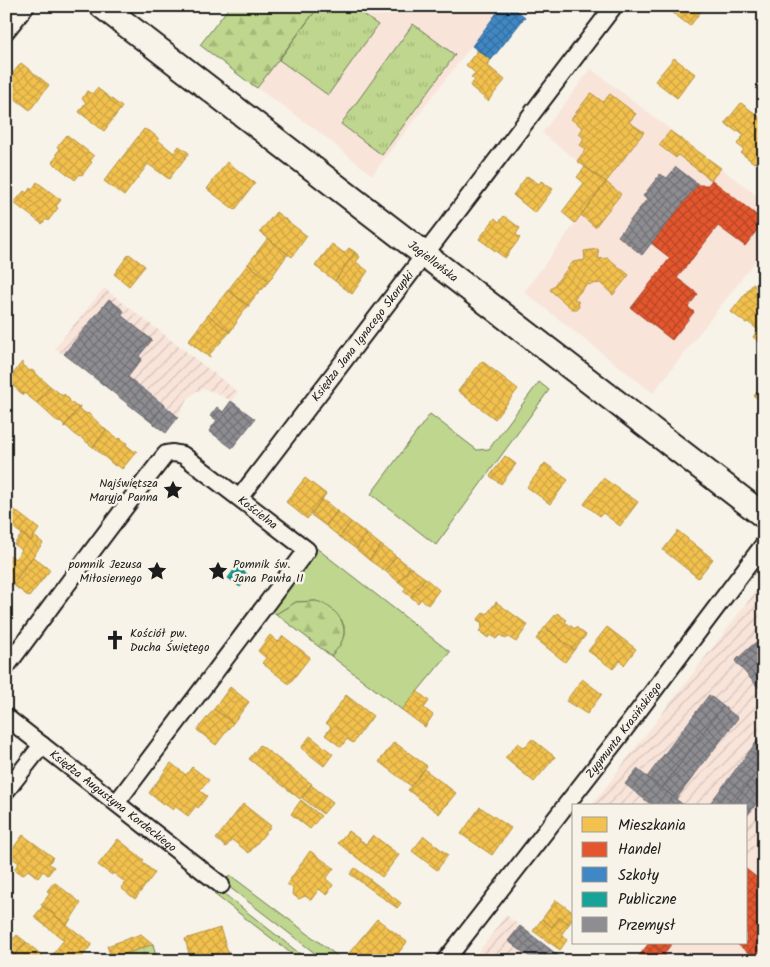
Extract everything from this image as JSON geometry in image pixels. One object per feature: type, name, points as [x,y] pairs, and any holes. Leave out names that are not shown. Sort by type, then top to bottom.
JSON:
[{"type":"street","points":[[6,31],[26,6]]},
{"type":"street","name":"Jagiellońska","points":[[102,6],[764,516]]},
{"type":"street","name":"Księdza Jana Ignacego Skorupki","points":[[240,497],[614,6]]},
{"type":"street","name":"Kościelna","points":[[6,667],[98,545],[116,517],[166,454],[174,452],[183,455],[307,550],[116,802]]},
{"type":"street","name":"Zygmunta Krasińskiego","points":[[445,961],[618,738],[764,544]]},
{"type":"street","name":"Księdza Augustyna Kordeckiego","points":[[6,717],[222,885]]},
{"type":"street","points":[[6,791],[42,745]]},
{"type":"shaded area","points":[[319,6],[502,6],[372,175],[314,128],[257,88]]},
{"type":"shaded area","points":[[591,69],[764,201],[764,250],[653,393],[524,292],[605,183],[542,133]]},
{"type":"shaded area","points":[[104,288],[238,392],[231,401],[215,392],[204,389],[196,391],[189,397],[166,433],[55,348]]},
{"type":"shaded area","points":[[763,582],[764,833],[748,855],[748,804],[593,804]]},
{"type":"shaded area","points":[[764,833],[764,961],[672,961],[650,944],[748,944],[748,854]]},
{"type":"shaded area","points":[[506,915],[565,961],[472,961]]},
{"type":"green space","points":[[230,6],[319,6],[257,88],[200,45]]},
{"type":"green space","points":[[319,6],[351,6],[378,25],[328,95],[279,60]]},
{"type":"green space","points":[[413,24],[455,55],[382,155],[341,124]]},
{"type":"green space","points":[[539,382],[549,390],[436,545],[371,494],[430,414],[477,450],[489,449]]},
{"type":"green space","points":[[315,547],[450,652],[402,710],[331,656],[341,643],[344,635],[344,626],[341,619],[316,601],[296,602],[276,614],[269,608]]},
{"type":"green space","points":[[316,601],[323,603],[334,611],[344,629],[344,636],[340,645],[331,656],[276,614],[296,602]]},
{"type":"green space","points":[[230,875],[344,961],[325,961],[224,883]]},
{"type":"green space","points":[[218,889],[309,961],[301,961],[214,894]]},
{"type":"green space","points":[[153,944],[157,961],[106,961]]},
{"type":"building: Mieszkania","points":[[678,6],[705,6],[690,26],[673,13]]},
{"type":"building: Mieszkania","points":[[478,50],[491,60],[487,65],[505,80],[488,101],[470,86],[475,80],[471,77],[475,73],[466,65]]},
{"type":"building: Mieszkania","points":[[674,58],[695,74],[677,98],[655,81]]},
{"type":"building: Mieszkania","points":[[21,63],[49,85],[30,110],[6,92],[6,82]]},
{"type":"building: Mieszkania","points":[[97,88],[122,107],[104,131],[79,112],[86,102],[82,99],[87,91],[92,94]]},
{"type":"building: Mieszkania","points":[[591,93],[603,102],[610,94],[636,114],[629,122],[644,132],[606,182],[577,161],[586,149],[580,145],[583,137],[579,134],[583,128],[571,119]]},
{"type":"building: Mieszkania","points":[[741,103],[764,120],[764,151],[754,163],[741,153],[744,150],[737,144],[744,135],[725,123]]},
{"type":"building: Mieszkania","points":[[144,129],[151,132],[174,153],[179,146],[189,153],[169,179],[148,164],[124,196],[104,181]]},
{"type":"building: Mieszkania","points":[[670,131],[721,168],[711,180],[678,155],[676,158],[659,145]]},
{"type":"building: Mieszkania","points":[[67,135],[94,156],[90,161],[92,162],[82,175],[80,174],[75,180],[52,162],[60,149],[57,147]]},
{"type":"building: Mieszkania","points":[[227,162],[255,183],[235,210],[207,189]]},
{"type":"building: Mieszkania","points":[[585,167],[606,182],[575,223],[562,212],[584,183],[577,177]]},
{"type":"building: Mieszkania","points":[[527,176],[539,184],[541,181],[553,189],[535,213],[513,195]]},
{"type":"building: Mieszkania","points":[[37,182],[61,200],[56,206],[58,208],[48,221],[46,219],[42,224],[14,203],[24,191],[27,193],[30,188],[32,190]]},
{"type":"building: Mieszkania","points":[[606,182],[621,194],[595,227],[581,215]]},
{"type":"building: Mieszkania","points":[[276,212],[307,236],[292,257],[260,232]]},
{"type":"building: Mieszkania","points":[[504,216],[520,228],[516,234],[520,238],[505,258],[479,239],[495,218],[499,222]]},
{"type":"building: Mieszkania","points":[[268,238],[289,255],[287,255],[269,281],[248,264]]},
{"type":"building: Mieszkania","points":[[332,244],[344,253],[349,248],[355,252],[335,281],[315,266]]},
{"type":"building: Mieszkania","points":[[598,249],[599,259],[608,258],[629,275],[613,295],[600,283],[586,285],[574,299],[578,301],[579,307],[572,309],[550,290],[573,262],[585,260],[584,251]]},
{"type":"building: Mieszkania","points":[[355,252],[360,257],[356,262],[368,271],[352,294],[335,281]]},
{"type":"building: Mieszkania","points":[[129,254],[145,266],[129,286],[114,274]]},
{"type":"building: Mieszkania","points":[[248,264],[269,281],[249,306],[228,290]]},
{"type":"building: Mieszkania","points":[[753,284],[764,292],[764,346],[753,337],[758,330],[731,312]]},
{"type":"building: Mieszkania","points":[[228,290],[249,306],[247,306],[236,321],[230,332],[208,315]]},
{"type":"building: Mieszkania","points":[[208,315],[230,332],[209,355],[210,358],[188,341]]},
{"type":"building: Mieszkania","points":[[482,361],[518,389],[495,419],[458,391]]},
{"type":"building: Mieszkania","points":[[22,362],[22,365],[30,371],[32,370],[50,386],[37,403],[24,393],[23,395],[8,381]]},
{"type":"building: Mieszkania","points":[[50,386],[63,396],[64,394],[77,407],[80,406],[64,427],[64,424],[60,421],[59,423],[37,403]]},
{"type":"building: Mieszkania","points":[[761,387],[764,390],[764,404],[754,396]]},
{"type":"building: Mieszkania","points":[[80,406],[79,409],[88,413],[106,430],[93,447],[66,426],[64,427]]},
{"type":"building: Mieszkania","points":[[106,430],[119,440],[120,438],[127,443],[126,445],[134,451],[137,451],[122,469],[117,465],[115,466],[93,447]]},
{"type":"building: Mieszkania","points":[[505,456],[516,464],[501,484],[490,476]]},
{"type":"building: Mieszkania","points":[[545,463],[568,480],[550,504],[527,487]]},
{"type":"building: Mieszkania","points":[[305,478],[326,494],[307,519],[286,502]]},
{"type":"building: Mieszkania","points":[[603,478],[638,502],[620,526],[603,513],[600,516],[584,504]]},
{"type":"building: Mieszkania","points":[[322,499],[337,511],[326,526],[311,515]]},
{"type":"building: Mieszkania","points":[[12,508],[39,529],[31,541],[6,522],[6,516]]},
{"type":"building: Mieszkania","points":[[337,511],[351,522],[340,537],[326,526]]},
{"type":"building: Mieszkania","points":[[351,522],[367,534],[356,549],[340,537]]},
{"type":"building: Mieszkania","points":[[678,531],[713,559],[698,578],[663,550]]},
{"type":"building: Mieszkania","points":[[22,534],[31,541],[34,536],[43,543],[12,584],[6,580],[6,570],[8,568],[6,560],[10,555],[15,559],[22,550],[14,544]]},
{"type":"building: Mieszkania","points":[[367,534],[381,545],[369,560],[356,549]]},
{"type":"building: Mieszkania","points":[[381,545],[396,556],[385,571],[369,560]]},
{"type":"building: Mieszkania","points":[[396,556],[410,567],[399,582],[385,571]]},
{"type":"building: Mieszkania","points":[[33,557],[50,570],[29,597],[12,584]]},
{"type":"building: Mieszkania","points":[[410,567],[425,578],[411,597],[403,591],[406,588],[399,582]]},
{"type":"building: Mieszkania","points":[[425,578],[439,590],[428,605],[421,599],[418,603],[411,597]]},
{"type":"building: Mieszkania","points":[[496,602],[528,625],[516,642],[500,635],[496,639],[490,635],[488,638],[479,631],[482,628],[481,622],[477,620],[484,612],[487,614]]},
{"type":"building: Mieszkania","points":[[557,613],[567,620],[565,622],[575,629],[576,627],[586,635],[574,650],[545,627]]},
{"type":"building: Mieszkania","points":[[545,627],[574,650],[565,662],[536,639]]},
{"type":"building: Mieszkania","points":[[607,627],[636,649],[624,665],[620,661],[613,669],[588,651]]},
{"type":"building: Mieszkania","points":[[270,635],[278,642],[283,636],[310,657],[289,684],[262,663],[266,658],[258,651]]},
{"type":"building: Mieszkania","points":[[582,679],[602,694],[587,714],[566,701]]},
{"type":"building: Mieszkania","points":[[230,687],[249,702],[233,723],[214,709]]},
{"type":"building: Mieszkania","points":[[417,691],[429,701],[424,708],[433,715],[425,727],[402,710]]},
{"type":"building: Mieszkania","points":[[346,695],[373,716],[353,743],[347,739],[341,747],[325,735],[331,727],[326,723]]},
{"type":"building: Mieszkania","points":[[214,709],[233,723],[216,745],[197,730]]},
{"type":"building: Mieszkania","points":[[310,736],[333,754],[324,766],[301,748]]},
{"type":"building: Mieszkania","points":[[532,739],[555,757],[534,782],[505,758],[518,743],[524,748]]},
{"type":"building: Mieszkania","points":[[394,742],[427,766],[411,786],[379,762]]},
{"type":"building: Mieszkania","points":[[260,745],[312,784],[300,799],[249,759]]},
{"type":"building: Mieszkania","points":[[171,763],[186,775],[192,767],[209,780],[200,791],[207,796],[198,808],[196,806],[188,816],[176,807],[173,810],[149,793]]},
{"type":"building: Mieszkania","points":[[424,769],[456,793],[439,814],[408,790]]},
{"type":"building: Mieszkania","points":[[311,785],[333,802],[323,814],[302,798]]},
{"type":"building: Mieszkania","points":[[301,800],[321,816],[310,829],[291,814]]},
{"type":"building: Mieszkania","points":[[243,804],[271,826],[249,853],[232,840],[226,847],[216,839]]},
{"type":"building: Mieszkania","points":[[480,807],[511,828],[492,855],[461,834]]},
{"type":"building: Mieszkania","points":[[348,831],[366,844],[373,835],[399,855],[382,877],[338,843]]},
{"type":"building: Mieszkania","points":[[23,835],[53,857],[49,864],[54,867],[48,875],[43,871],[38,878],[28,870],[23,875],[14,869],[19,863],[8,855]]},
{"type":"building: Mieszkania","points":[[424,836],[448,855],[437,870],[412,851]]},
{"type":"building: Mieszkania","points":[[118,839],[144,860],[142,862],[155,873],[135,899],[121,888],[125,882],[98,865]]},
{"type":"building: Mieszkania","points":[[310,851],[334,868],[326,879],[333,885],[327,895],[319,889],[311,900],[305,896],[299,899],[292,894],[293,888],[287,884]]},
{"type":"building: Mieszkania","points":[[355,868],[401,903],[397,908],[350,874]]},
{"type":"building: Mieszkania","points":[[54,882],[81,903],[67,925],[41,905],[50,893],[47,891]]},
{"type":"building: Mieszkania","points":[[556,900],[572,912],[572,920],[569,924],[560,917],[552,927],[542,919]]},
{"type":"building: Mieszkania","points":[[43,906],[92,944],[79,961],[52,961],[49,959],[64,940],[34,917]]},
{"type":"building: Mieszkania","points":[[560,917],[569,924],[561,935],[567,940],[560,950],[533,931],[542,919],[552,927]]},
{"type":"building: Mieszkania","points":[[377,919],[407,942],[392,961],[359,961],[349,953]]},
{"type":"building: Mieszkania","points":[[220,928],[229,955],[210,961],[191,961],[185,939]]},
{"type":"building: Mieszkania","points":[[6,931],[14,938],[7,949],[6,948]]},
{"type":"building: Mieszkania","points":[[141,934],[153,944],[112,959],[107,946]]},
{"type":"building: Mieszkania","points":[[17,935],[26,942],[12,958],[6,953],[6,949]]},
{"type":"building: Mieszkania","points":[[26,942],[49,961],[15,961],[12,958]]},
{"type":"building: Handel","points":[[712,180],[764,221],[745,246],[718,226],[677,278],[698,294],[688,307],[694,312],[672,340],[631,308],[670,258],[651,243],[696,185],[708,185]]},
{"type":"building: Handel","points":[[748,871],[764,883],[764,947],[755,958],[737,944],[748,944]]},
{"type":"building: Handel","points":[[648,944],[670,959],[668,961],[635,961]]},
{"type":"building: Handel","points":[[651,944],[671,944],[664,954]]},
{"type":"building: Szkoły","points":[[502,6],[511,6],[525,17],[491,60],[472,46]]},
{"type":"building: Publiczne","points":[[237,566],[249,576],[240,587],[228,578]]},
{"type":"building: Przemysł","points":[[676,167],[698,184],[642,255],[618,236],[647,199],[643,196],[660,174],[667,178]]},
{"type":"building: Przemysł","points":[[109,299],[124,311],[121,315],[152,340],[139,356],[142,359],[128,377],[164,405],[151,422],[64,354]]},
{"type":"building: Przemysł","points":[[231,401],[255,419],[232,448],[209,431],[217,420],[210,416],[217,407],[223,412]]},
{"type":"building: Przemysł","points":[[164,405],[178,417],[166,433],[151,422]]},
{"type":"building: Przemysł","points":[[764,637],[764,665],[749,648]]},
{"type":"building: Przemysł","points":[[749,648],[764,665],[764,694],[735,661]]},
{"type":"building: Przemysł","points":[[709,695],[723,706],[662,788],[647,777]]},
{"type":"building: Przemysł","points":[[723,706],[738,718],[676,799],[662,788]]},
{"type":"building: Przemysł","points":[[761,736],[764,739],[764,763],[733,804],[710,804]]},
{"type":"building: Przemysł","points":[[764,763],[764,794],[748,814],[748,804],[733,804]]},
{"type":"building: Przemysł","points":[[637,769],[682,804],[650,804],[625,784]]},
{"type":"building: Przemysł","points":[[520,926],[565,961],[535,961],[508,941]]},
{"type":"place","name":"Najświętsza Maryja Panna","points":[[173,490]]},
{"type":"place","name":"pomnik Jezusa Miłosiernego","points":[[157,571]]},
{"type":"place","name":"Pomnik św. Jana Pawła II","points":[[218,571]]},
{"type":"place","name":"Kościół pw. Ducha Świętego","points":[[115,640]]}]
